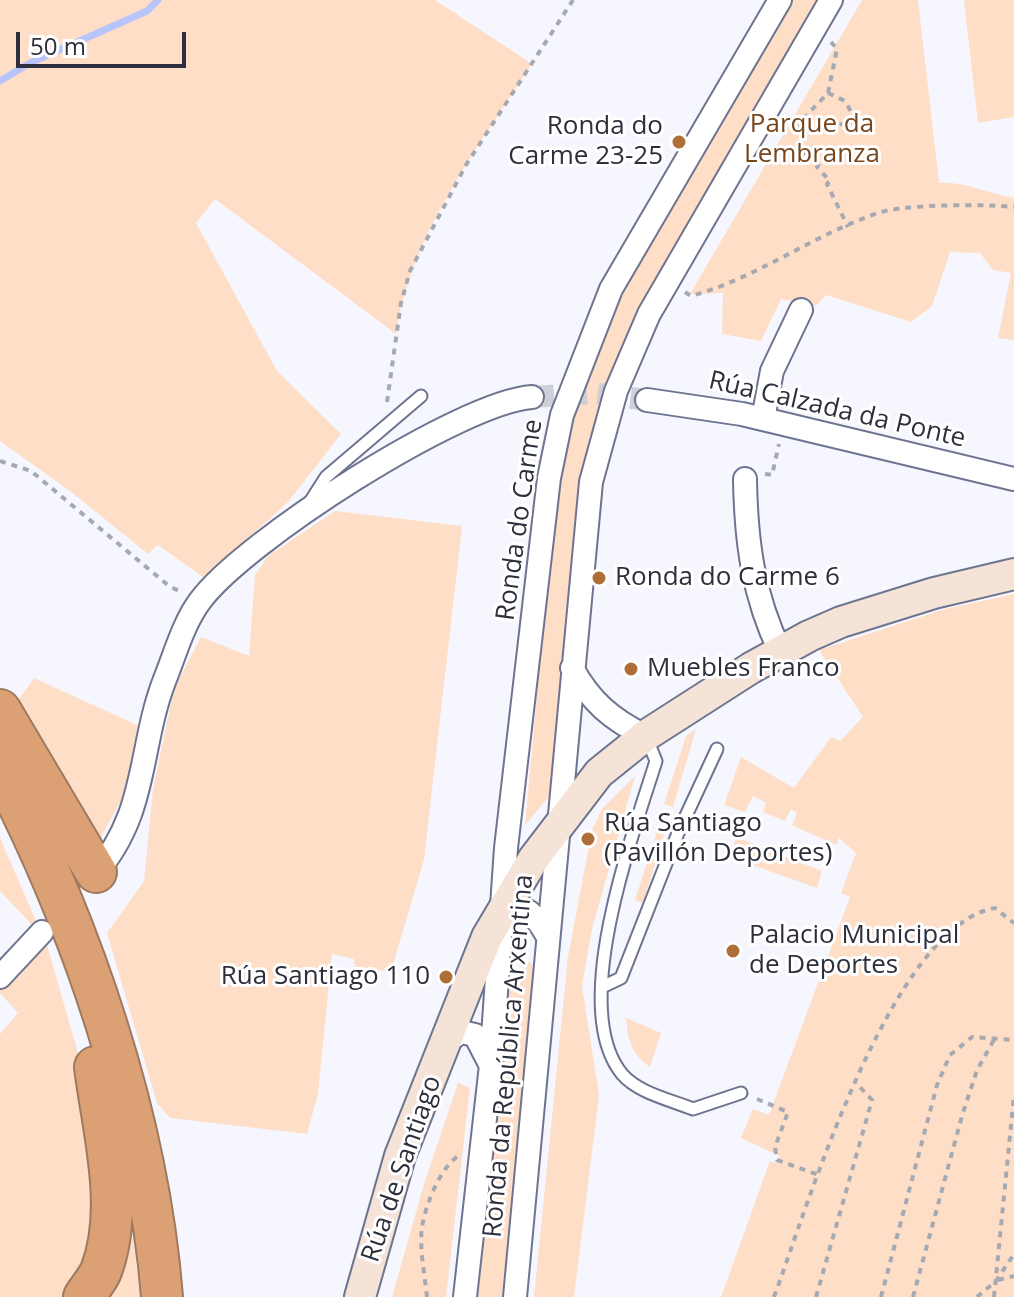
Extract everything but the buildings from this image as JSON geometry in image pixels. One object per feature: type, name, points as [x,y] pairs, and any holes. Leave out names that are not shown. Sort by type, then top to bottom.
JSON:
[{"type":"highway","points":[[1,712],[90,879]]},
{"type":"highway","points":[[0,768],[69,916],[103,1012],[145,1182],[162,1297]]},
{"type":"highway","points":[[84,1297],[101,1272],[109,1233],[111,1193],[94,1056],[103,1012]]},
{"type":"street","name":"Ronda do Carme","points":[[500,909],[549,478],[562,415],[611,289],[780,0]]},
{"type":"street","points":[[560,821],[571,668],[591,482],[616,391],[661,291],[831,0]]},
{"type":"street","points":[[758,418],[772,371],[801,310]]},
{"type":"street","points":[[90,879],[136,806],[163,683],[200,601],[250,556],[298,520],[428,435],[476,412],[532,397]]},
{"type":"street","name":"Rúa Calzada da Ponte","points":[[647,400],[758,418],[1014,479]]},
{"type":"street","points":[[752,480],[750,561],[756,592],[780,651]]},
{"type":"street","name":"Rúa de Santiago","points":[[360,1297],[400,1156],[500,909],[560,821],[606,766],[645,736],[780,651],[841,622],[934,593],[1014,574]]},
{"type":"street","points":[[571,668],[599,708],[617,723],[645,736]]},
{"type":"street","name":"Ronda da República Arxentina","points":[[515,1297],[560,821]]},
{"type":"street","points":[[500,909],[511,905],[527,909],[548,937]]},
{"type":"street","name":"Ronda da República Arxentina","points":[[465,1297],[491,1065],[500,909]]},
{"type":"street","points":[[0,977],[42,932]]},
{"type":"street","name":"Rúa de Santiago","points":[[446,1042],[461,1032],[475,1035],[491,1065]]},
{"type":"lane","points":[[298,520],[326,477],[421,396]]},
{"type":"lane","points":[[645,736],[655,752],[656,761],[613,906],[600,1014],[606,1038],[623,1075],[637,1086],[693,1109],[741,1093]]},
{"type":"lane","points":[[602,987],[621,978],[678,833],[717,749]]},
{"type":"path","points":[[383,427],[401,303],[410,271],[466,165],[573,0]]},
{"type":"path","points":[[831,42],[837,49],[828,93],[802,120],[799,128],[802,132],[801,155],[814,147],[829,148],[817,167],[830,181],[827,184],[848,227]]},
{"type":"path","points":[[802,132],[854,119],[845,101],[828,93]]},
{"type":"path","points":[[691,296],[722,286],[881,212],[990,204],[1014,207]]},
{"type":"path","points":[[752,480],[760,473],[772,475],[779,444],[749,436],[758,418]]},
{"type":"path","points":[[0,461],[31,471],[169,586],[200,601]]},
{"type":"path","points":[[774,1297],[819,1175],[888,1013],[928,956],[950,931],[979,911],[995,908],[1014,923]]},
{"type":"path","points":[[881,1297],[937,1085],[950,1055],[972,1037],[1014,1040]]},
{"type":"path","points":[[913,1297],[962,1116],[977,1070],[995,1038]]},
{"type":"path","points":[[816,1297],[872,1100],[856,1083]]},
{"type":"path","points":[[994,1297],[1014,1095]]},
{"type":"path","points":[[775,1105],[788,1112],[775,1147],[777,1160],[819,1175]]},
{"type":"path","points":[[427,1297],[422,1227],[450,1162],[458,1155],[464,1155]]},
{"type":"path","points":[[977,1297],[996,1281],[1014,1254]]},
{"type":"path","points":[[996,1281],[1014,1276]]},
{"type":"green space","points":[[0,0],[435,0],[532,64],[469,160],[431,227],[404,297],[396,334],[215,199],[196,223],[277,371],[341,434],[288,502],[204,578],[158,545],[148,554],[70,491],[0,441]]},
{"type":"green space","points":[[792,0],[822,0],[602,407],[553,792],[525,825],[554,510],[573,417],[611,317],[645,249]]},
{"type":"green space","name":"Parque da Lembranza","points":[[862,0],[918,0],[939,183],[967,186],[1014,198],[1014,340],[998,338],[1011,273],[993,270],[980,253],[950,252],[932,306],[911,322],[826,295],[816,306],[781,299],[761,341],[722,334],[723,293],[690,294]]},
{"type":"green space","points":[[964,0],[1014,0],[1014,117],[978,123]]},
{"type":"green space","points":[[335,511],[462,526],[424,860],[391,971],[355,969],[354,959],[332,954],[318,1094],[307,1134],[170,1118],[157,1103],[107,933],[144,881],[153,789],[174,689],[201,637],[249,656],[255,575],[268,556]]},
{"type":"green space","points":[[1014,594],[1014,1297],[721,1297],[770,1161],[777,1163],[780,1156],[741,1138],[753,1109],[769,1115],[850,897],[841,893],[856,853],[839,838],[836,845],[792,825],[797,813],[791,809],[785,821],[763,812],[766,803],[753,796],[745,812],[724,805],[741,757],[794,788],[831,737],[840,741],[863,717],[819,650],[945,609]]},
{"type":"green space","points":[[34,678],[141,727],[130,784],[98,843],[10,712]]},
{"type":"green space","points":[[696,729],[673,807],[664,804],[686,736]]},
{"type":"green space","points":[[635,776],[592,929],[582,986],[599,1095],[574,1297],[534,1297],[568,957],[592,830],[602,809]]},
{"type":"green space","points":[[659,825],[666,828],[643,903],[635,900]]},
{"type":"green space","points":[[736,837],[822,871],[817,888],[730,857]]},
{"type":"green space","points":[[0,838],[37,923],[34,927],[0,891]]},
{"type":"green space","points":[[45,938],[84,1074],[96,1235],[70,1297],[0,1297],[0,1034],[18,1013],[0,993],[0,987]]},
{"type":"green space","points":[[528,962],[532,964],[534,980],[503,1297],[477,1297],[507,1000],[511,978]]},
{"type":"green space","points":[[626,1018],[661,1033],[650,1067],[632,1046]]},
{"type":"green space","points":[[458,1083],[470,1088],[446,1297],[392,1297],[424,1184]]},
{"type":"green space","points":[[116,1150],[132,1229],[140,1297],[94,1297]]},
{"type":"waterway","points":[[0,81],[30,63],[147,11],[158,0]]},
{"type":"tunnel","points":[[532,397],[593,393],[647,400]]},
{"type":"place","name":"Ronda do Carme 23-25","points":[[679,142]]},
{"type":"place","name":"Ronda do Carme 6","points":[[599,578]]},
{"type":"place","name":"Muebles Franco","points":[[631,669]]},
{"type":"place","name":"Rúa Santiago (Pavillón Deportes)","points":[[588,839]]},
{"type":"place","name":"Palacio Municipal de Deportes","points":[[733,951]]},
{"type":"place","name":"Rúa Santiago 110","points":[[446,977]]}]
